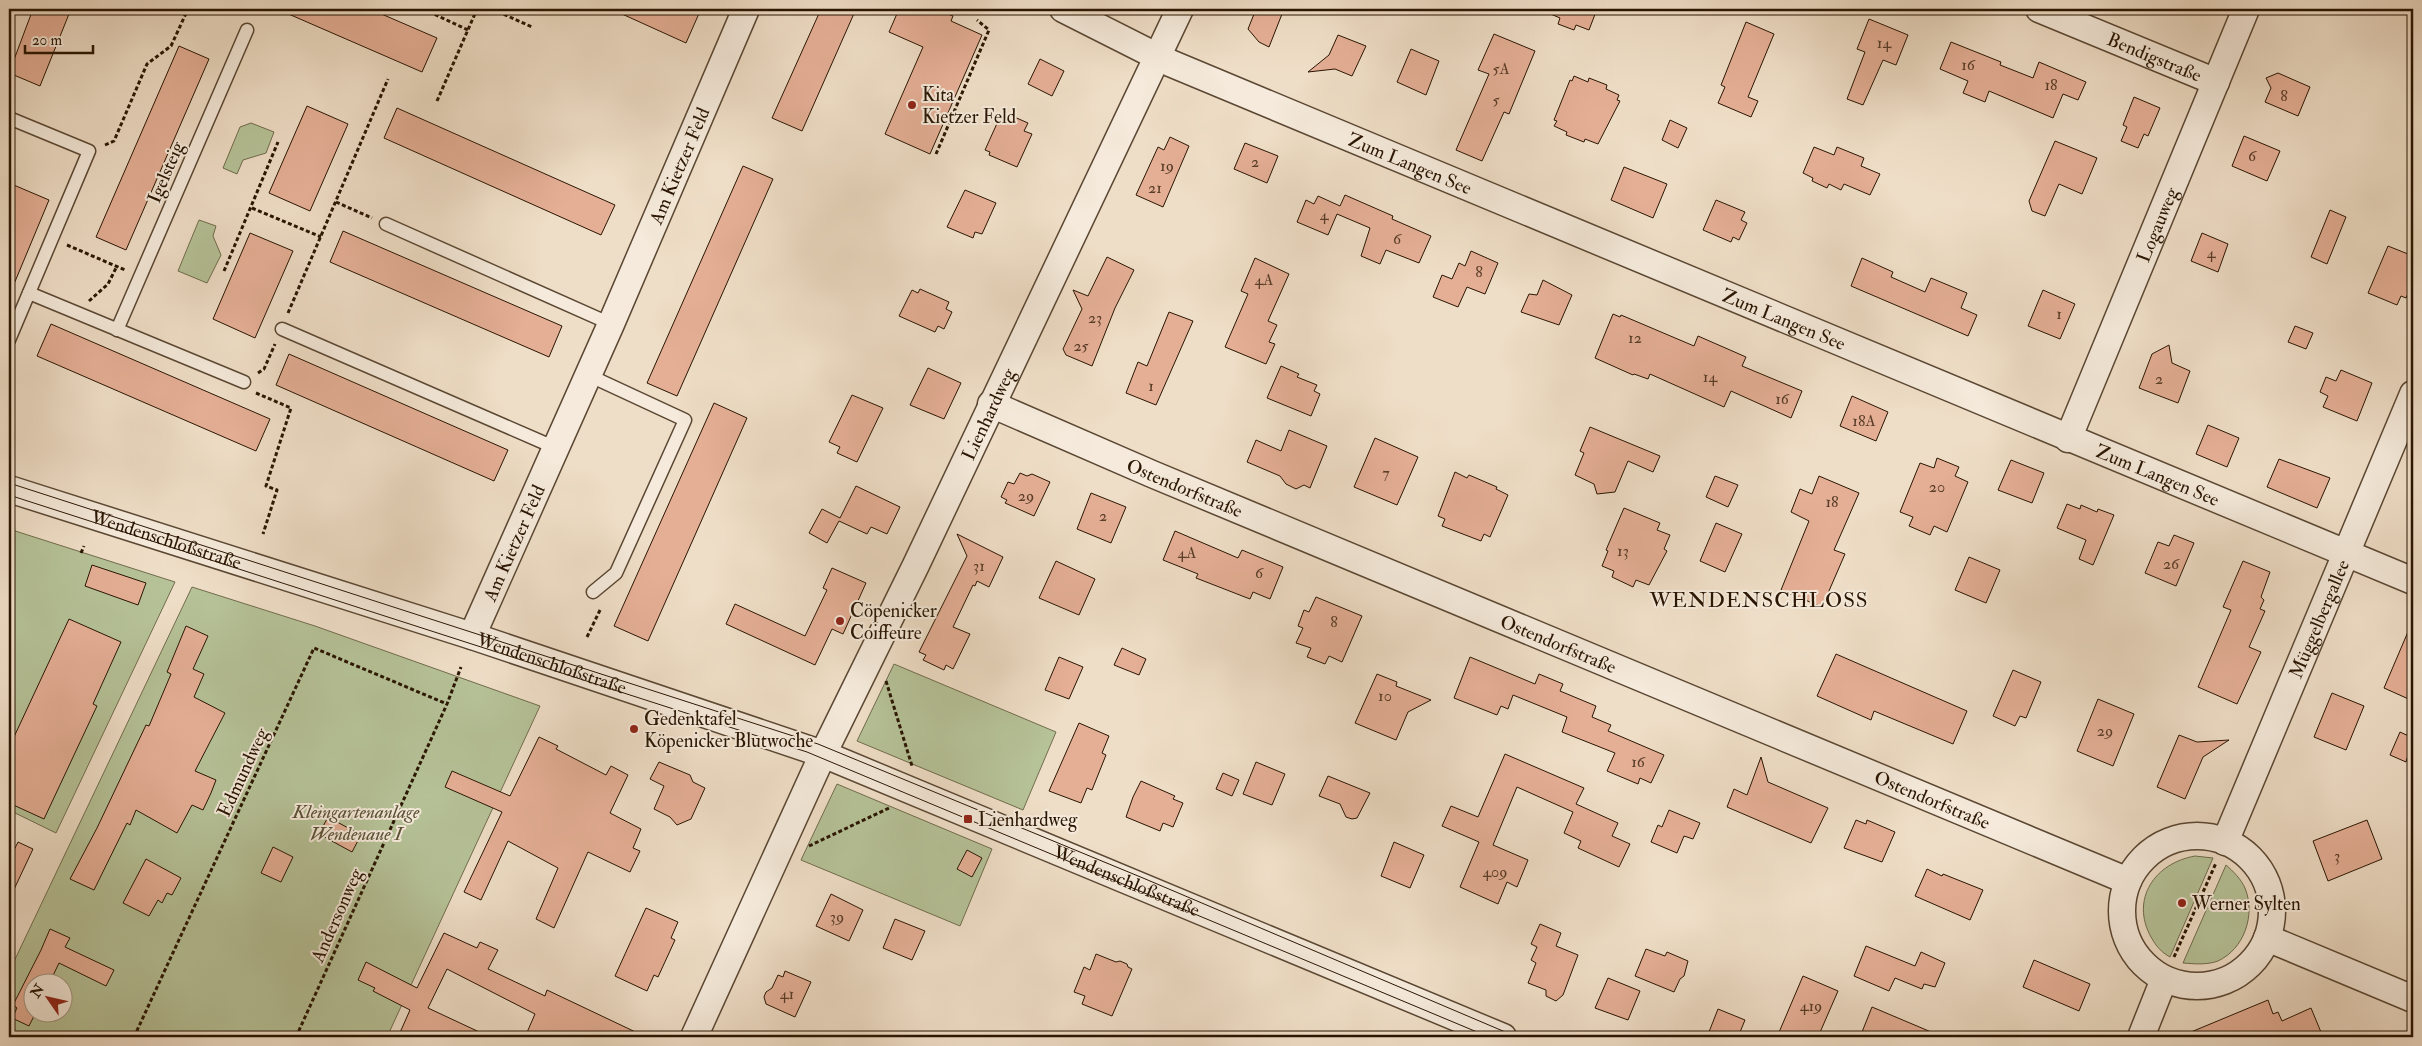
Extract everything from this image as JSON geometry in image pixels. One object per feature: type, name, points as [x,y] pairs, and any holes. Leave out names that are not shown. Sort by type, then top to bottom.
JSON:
[{"type":"street","name":"Am Kietzer Feld","points":[[472,636],[611,324],[746,9]]},
{"type":"street","name":"Zum Langen See","points":[[1063,9],[1156,57],[2413,581]]},
{"type":"street","name":"Lienhardweg","points":[[694,1037],[823,754],[887,626],[1180,9]]},
{"type":"street","name":"Bendigstraße","points":[[2038,9],[2216,82]]},
{"type":"street","name":"Logauweg","points":[[2068,438],[2246,9]]},
{"type":"street","name":"Müggelbergallee","points":[[2226,842],[2413,394]]},
{"type":"street","name":"Ostendorfstraße","points":[[991,404],[1152,474],[2128,881]]},
{"type":"street","name":"Wendenschloßstraße","points":[[9,489],[472,636],[823,754],[921,793],[1471,1031],[1503,1037]]},
{"type":"street","points":[[2187,837],[2206,837],[2226,842],[2252,860],[2262,873],[2269,888],[2272,913],[2267,938],[2243,971],[2225,981],[2204,986],[2184,985],[2164,979],[2145,966],[2131,948],[2123,926],[2122,903],[2128,881],[2145,858],[2169,842],[2187,837]]},
{"type":"street","points":[[2267,938],[2413,1000]]},
{"type":"street","points":[[2142,1037],[2164,979]]},
{"type":"lane","name":"Igelsteig","points":[[117,330],[247,30]]},
{"type":"lane","points":[[9,118],[89,151],[9,340]]},
{"type":"lane","points":[[386,224],[611,324]]},
{"type":"lane","points":[[29,293],[244,382]]},
{"type":"lane","points":[[282,329],[556,448]]},
{"type":"lane","points":[[588,375],[685,420],[616,573],[594,592]]},
{"type":"path","points":[[89,151],[114,141],[147,64],[171,46],[188,9]]},
{"type":"path","points":[[423,9],[468,30]]},
{"type":"path","points":[[437,101],[477,9]]},
{"type":"path","points":[[492,9],[532,27]]},
{"type":"path","points":[[936,154],[989,30],[978,20]]},
{"type":"path","points":[[263,534],[277,490],[266,486],[291,408],[258,395],[244,382],[264,369],[388,79]]},
{"type":"path","points":[[224,272],[278,142]]},
{"type":"path","points":[[336,202],[386,224]]},
{"type":"path","points":[[252,208],[321,237]]},
{"type":"path","points":[[52,239],[140,276]]},
{"type":"path","points":[[76,312],[108,284],[117,266]]},
{"type":"path","points":[[82,553],[84,546]]},
{"type":"path","name":"Edmundweg","points":[[134,1037],[314,648],[447,704]]},
{"type":"path","name":"Andersonweg","points":[[296,1037],[447,704],[461,667]]},
{"type":"path","points":[[804,848],[921,793],[885,677]]},
{"type":"path","points":[[2164,979],[2226,842]]},
{"type":"green space","points":[[251,123],[274,132],[266,153],[243,160],[237,174],[223,168],[240,127]]},
{"type":"green space","points":[[199,220],[216,226],[213,236],[221,255],[207,283],[178,271]]},
{"type":"green space","points":[[9,529],[175,582],[56,833],[9,810]]},
{"type":"green space","name":"Kleingartenanlage Wendenaue I","points":[[192,587],[315,626],[540,706],[387,1037],[9,1037],[9,972]]},
{"type":"green space","points":[[894,664],[1056,732],[1023,810],[857,741]]},
{"type":"green space","points":[[837,784],[992,849],[960,926],[801,860]]},
{"type":"green space","points":[[2195,856],[2213,858],[2170,957],[2155,943],[2145,923],[2143,909],[2145,897],[2150,885],[2168,866]]},
{"type":"green space","points":[[2226,865],[2241,881],[2248,898],[2248,920],[2241,940],[2227,956],[2218,961],[2205,964],[2183,963]]},
{"type":"building","points":[[33,9],[71,9],[40,86],[9,73]]},
{"type":"building","points":[[277,9],[370,9],[437,38],[422,72]]},
{"type":"building","points":[[611,9],[701,9],[686,43]]},
{"type":"building","points":[[821,9],[856,9],[802,131],[772,118]]},
{"type":"building","points":[[899,9],[936,9],[953,16],[951,21],[982,35],[930,154],[885,134],[923,47],[889,32]]},
{"type":"building","points":[[1256,9],[1284,9],[1269,47],[1259,42],[1248,29]]},
{"type":"building","points":[[1539,9],[1597,9],[1589,30],[1576,25],[1574,30],[1558,24],[1560,18]]},
{"type":"building","points":[[1869,19],[1908,35],[1896,65],[1883,60],[1863,105],[1847,99],[1865,52],[1857,49]]},
{"type":"building","points":[[1746,22],[1774,34],[1748,97],[1758,101],[1751,117],[1718,103],[1725,87],[1721,85]]},
{"type":"building","points":[[1494,34],[1535,51],[1509,114],[1504,112],[1482,161],[1456,150],[1489,74],[1478,70]]},
{"type":"building","points":[[1338,35],[1366,46],[1352,76],[1335,69],[1308,72],[1329,55]]},
{"type":"building","points":[[1951,42],[2001,62],[2000,65],[2033,78],[2039,62],[2086,82],[2078,100],[2063,94],[2053,118],[1989,91],[1985,102],[1963,93],[1968,81],[1940,69]]},
{"type":"building","points":[[179,46],[209,59],[126,250],[96,237]]},
{"type":"building","points":[[1411,49],[1439,61],[1426,95],[1397,82]]},
{"type":"building","points":[[1040,59],[1064,71],[1052,96],[1028,84]]},
{"type":"building","points":[[2278,73],[2310,87],[2298,116],[2265,102],[2271,88],[2266,78]]},
{"type":"building","points":[[1574,76],[1588,82],[1589,78],[1607,85],[1606,89],[1619,95],[1617,100],[1620,101],[1598,144],[1585,139],[1584,142],[1566,135],[1567,132],[1554,126],[1557,121],[1554,120],[1570,80],[1572,81]]},
{"type":"building","points":[[2134,97],[2160,108],[2148,136],[2144,134],[2138,148],[2121,141],[2127,127],[2123,125]]},
{"type":"building","points":[[307,106],[348,124],[310,211],[269,193]]},
{"type":"building","points":[[397,108],[615,205],[601,235],[384,138]]},
{"type":"building","points":[[1012,116],[1028,123],[1024,131],[1032,134],[1017,167],[989,155],[990,152],[985,150],[999,119],[1008,124]]},
{"type":"building","points":[[1670,120],[1687,128],[1678,148],[1662,140]]},
{"type":"building","points":[[2244,136],[2280,151],[2267,181],[2232,166]]},
{"type":"building","points":[[1170,137],[1189,146],[1163,207],[1136,195],[1158,147],[1164,150]]},
{"type":"building","points":[[2055,141],[2097,158],[2082,194],[2059,184],[2045,216],[2032,211],[2029,201]]},
{"type":"building","points":[[1245,143],[1278,156],[1267,183],[1234,169]]},
{"type":"building","points":[[1814,147],[1834,155],[1837,147],[1864,158],[1861,166],[1880,174],[1870,195],[1844,184],[1841,190],[1829,184],[1827,188],[1812,181],[1813,178],[1803,173]]},
{"type":"building","points":[[743,166],[773,179],[677,396],[647,383]]},
{"type":"building","points":[[1624,167],[1667,184],[1653,218],[1611,200]]},
{"type":"building","points":[[9,183],[49,200],[9,296]]},
{"type":"building","points":[[965,190],[996,203],[982,234],[975,232],[973,238],[947,227]]},
{"type":"building","points":[[1345,195],[1393,216],[1392,219],[1431,236],[1419,263],[1386,250],[1380,264],[1361,256],[1370,228],[1337,214],[1328,235],[1297,222],[1306,200],[1314,204],[1318,196],[1340,206]]},
{"type":"building","points":[[1716,200],[1745,212],[1741,220],[1747,223],[1739,240],[1733,237],[1731,242],[1703,230]]},
{"type":"building","points":[[2330,210],[2346,217],[2327,264],[2311,257]]},
{"type":"building","points":[[343,231],[562,326],[549,357],[330,262]]},
{"type":"building","points":[[250,233],[293,251],[255,338],[213,319]]},
{"type":"building","points":[[2202,233],[2228,244],[2218,272],[2191,261]]},
{"type":"building","points":[[2388,246],[2413,256],[2413,282],[2406,298],[2401,296],[2397,305],[2368,293]]},
{"type":"building","points":[[1471,251],[1498,263],[1485,294],[1467,287],[1458,307],[1433,297],[1442,275],[1452,279],[1459,263],[1465,266]]},
{"type":"building","points":[[1107,257],[1134,270],[1115,308],[1092,366],[1066,355],[1063,349],[1082,309],[1073,290],[1088,296]]},
{"type":"building","points":[[1255,258],[1289,274],[1268,321],[1277,325],[1269,342],[1275,344],[1266,364],[1225,347],[1248,294],[1241,291]]},
{"type":"building","points":[[1862,258],[1893,272],[1891,277],[1925,292],[1931,278],[1967,293],[1961,308],[1977,315],[1968,336],[1851,286]]},
{"type":"building","points":[[1543,280],[1572,295],[1559,325],[1521,312],[1529,294],[1537,295]]},
{"type":"building","points":[[920,289],[949,302],[946,309],[952,312],[944,329],[938,326],[935,332],[899,316],[912,290],[918,293]]},
{"type":"building","points":[[2043,290],[2075,304],[2060,339],[2028,326]]},
{"type":"building","points":[[1169,312],[1193,321],[1156,405],[1126,393],[1138,362],[1147,366]]},
{"type":"building","points":[[1613,314],[1620,317],[1621,315],[1694,346],[1698,336],[1746,357],[1742,366],[1802,391],[1791,418],[1731,391],[1724,407],[1650,374],[1648,379],[1633,375],[1595,358]]},
{"type":"building","points":[[51,324],[270,419],[256,451],[37,356]]},
{"type":"building","points":[[2295,326],[2313,333],[2306,349],[2288,342]]},
{"type":"building","points":[[2169,345],[2172,363],[2190,371],[2178,403],[2139,388],[2152,354]]},
{"type":"building","points":[[289,354],[508,450],[494,481],[276,385]]},
{"type":"building","points":[[1281,366],[1299,374],[1297,377],[1317,385],[1314,391],[1320,394],[1311,416],[1267,398]]},
{"type":"building","points":[[928,368],[961,383],[944,419],[910,405]]},
{"type":"building","points":[[2341,370],[2372,383],[2357,421],[2323,407],[2328,396],[2320,392],[2326,377],[2336,381]]},
{"type":"building","points":[[852,395],[883,408],[857,462],[837,453],[840,447],[829,442]]},
{"type":"building","points":[[1852,396],[1888,412],[1876,441],[1840,426]]},
{"type":"building","points":[[714,403],[747,418],[648,641],[614,626]]},
{"type":"building","points":[[2208,425],[2239,438],[2227,467],[2196,454]]},
{"type":"building","points":[[1590,427],[1660,456],[1653,472],[1628,461],[1615,492],[1597,494],[1594,484],[1575,475],[1584,453],[1580,451]]},
{"type":"building","points":[[1289,430],[1327,446],[1310,488],[1304,485],[1296,489],[1286,484],[1280,476],[1247,462],[1256,440],[1281,451]]},
{"type":"building","points":[[1375,438],[1418,457],[1397,505],[1354,487]]},
{"type":"building","points":[[1937,458],[1959,467],[1955,476],[1968,482],[1947,532],[1934,526],[1930,535],[1909,526],[1913,517],[1900,512],[1920,463],[1934,468]]},
{"type":"building","points":[[2279,459],[2330,478],[2317,508],[2267,487]]},
{"type":"building","points":[[2011,460],[2044,473],[2032,503],[1998,490]]},
{"type":"building","points":[[1455,472],[1467,478],[1469,475],[1497,487],[1496,489],[1508,495],[1490,537],[1484,534],[1481,541],[1442,526],[1445,519],[1438,516]]},
{"type":"building","points":[[1020,473],[1027,476],[1032,474],[1050,482],[1034,516],[1005,503],[1007,500],[1001,497],[1008,482],[1014,484]]},
{"type":"building","points":[[1715,476],[1738,485],[1728,507],[1706,497]]},
{"type":"building","points":[[1819,476],[1859,493],[1834,550],[1845,554],[1822,607],[1781,590],[1809,521],[1791,512],[1800,489],[1812,494]]},
{"type":"building","points":[[856,486],[900,507],[887,534],[871,527],[867,534],[839,521],[827,543],[809,533],[822,509],[840,518]]},
{"type":"building","points":[[1091,493],[1126,507],[1111,543],[1077,529]]},
{"type":"building","points":[[2067,504],[2080,509],[2081,505],[2097,512],[2098,509],[2114,515],[2093,565],[2079,559],[2086,540],[2057,528]]},
{"type":"building","points":[[1624,508],[1660,523],[1657,530],[1670,535],[1664,549],[1667,551],[1649,585],[1636,580],[1633,587],[1612,577],[1614,571],[1602,566],[1608,551],[1606,550]]},
{"type":"building","points":[[1716,523],[1742,534],[1725,572],[1700,561]]},
{"type":"building","points":[[1175,531],[1238,558],[1242,550],[1283,567],[1270,599],[1253,592],[1250,599],[1196,578],[1198,574],[1163,560]]},
{"type":"building","points":[[957,534],[1003,557],[989,587],[977,581],[975,586],[973,585],[953,627],[970,634],[953,669],[946,665],[944,670],[923,660],[926,655],[919,652],[967,556]]},
{"type":"building","points":[[2174,535],[2194,543],[2176,586],[2145,573],[2158,542],[2169,546]]},
{"type":"building","points":[[1969,557],[2000,570],[1986,603],[1955,590]]},
{"type":"building","points":[[1056,561],[1095,579],[1079,615],[1039,598]]},
{"type":"building","points":[[2243,561],[2270,572],[2261,597],[2264,600],[2260,609],[2265,611],[2249,647],[2261,652],[2237,704],[2198,687],[2231,610],[2223,607]]},
{"type":"building","points":[[92,565],[146,583],[138,605],[85,586]]},
{"type":"building","points":[[832,568],[866,583],[843,634],[832,629],[815,665],[726,624],[735,604],[805,636],[827,590],[823,588]]},
{"type":"building","points":[[1316,597],[1362,616],[1342,662],[1329,656],[1325,664],[1307,657],[1311,648],[1296,643],[1303,628],[1298,626],[1304,610],[1309,612]]},
{"type":"building","points":[[69,619],[121,642],[93,704],[97,706],[44,819],[9,803],[9,739],[13,739]]},
{"type":"building","points":[[2413,620],[2413,701],[2384,688]]},
{"type":"building","points":[[186,626],[208,636],[193,669],[204,674],[194,697],[225,713],[195,771],[216,780],[203,810],[192,805],[177,833],[136,810],[130,825],[127,823],[94,890],[70,879],[97,828],[146,725],[149,726],[171,674],[167,672]]},
{"type":"building","points":[[1122,648],[1146,659],[1139,675],[1114,665]]},
{"type":"building","points":[[1836,654],[1967,711],[1953,744],[1874,711],[1871,720],[1817,696]]},
{"type":"building","points":[[1059,657],[1083,667],[1069,699],[1045,690]]},
{"type":"building","points":[[1470,657],[1535,684],[1539,674],[1563,684],[1560,691],[1596,706],[1592,717],[1611,725],[1608,731],[1664,755],[1651,783],[1640,778],[1638,784],[1607,771],[1615,753],[1562,732],[1567,717],[1513,695],[1508,709],[1501,706],[1497,715],[1454,698]]},
{"type":"building","points":[[2013,670],[2041,682],[2026,718],[2020,716],[2015,726],[1993,716]]},
{"type":"building","points":[[1377,674],[1397,682],[1396,686],[1431,700],[1408,712],[1396,740],[1355,723]]},
{"type":"building","points":[[2332,693],[2364,706],[2346,750],[2314,737]]},
{"type":"building","points":[[2098,699],[2134,714],[2113,766],[2077,751]]},
{"type":"building","points":[[1079,723],[1109,736],[1102,753],[1106,755],[1092,790],[1087,788],[1081,803],[1049,791]]},
{"type":"building","points":[[2400,732],[2413,738],[2413,761],[2407,758],[2406,762],[2390,755]]},
{"type":"building","points":[[2179,735],[2197,742],[2229,740],[2203,757],[2185,799],[2157,787]]},
{"type":"building","points":[[539,737],[558,746],[556,749],[606,775],[611,766],[628,775],[610,813],[641,829],[633,848],[640,851],[630,872],[588,852],[554,928],[536,919],[558,868],[508,841],[481,900],[464,892],[502,812],[445,787],[452,771],[510,796]]},
{"type":"building","points":[[1505,754],[1584,788],[1576,804],[1618,823],[1612,836],[1630,844],[1619,867],[1578,848],[1581,841],[1564,833],[1573,812],[1517,787],[1493,845],[1528,860],[1517,887],[1507,882],[1498,904],[1460,887],[1479,842],[1442,826],[1451,806],[1478,817]]},
{"type":"building","points":[[1761,757],[1768,782],[1828,808],[1811,843],[1727,807],[1734,789],[1747,795]]},
{"type":"building","points":[[659,762],[690,775],[693,782],[705,788],[691,819],[677,825],[670,817],[654,809],[664,786],[650,779]]},
{"type":"building","points":[[1256,762],[1285,774],[1272,805],[1243,794]]},
{"type":"building","points":[[1223,773],[1239,780],[1232,796],[1216,789]]},
{"type":"building","points":[[1328,776],[1370,793],[1357,818],[1346,817],[1340,804],[1319,796]]},
{"type":"building","points":[[1141,781],[1175,796],[1173,799],[1183,803],[1173,827],[1163,823],[1160,831],[1126,817]]},
{"type":"building","points":[[1669,810],[1700,823],[1693,839],[1684,836],[1677,853],[1651,842],[1658,825],[1662,827]]},
{"type":"building","points":[[328,817],[361,835],[352,852],[319,834]]},
{"type":"building","points":[[1856,820],[1866,824],[1867,820],[1895,832],[1882,862],[1844,848]]},
{"type":"building","points":[[2367,820],[2382,859],[2328,881],[2313,841]]},
{"type":"building","points":[[18,842],[33,849],[9,900],[9,848],[14,850]]},
{"type":"building","points":[[1394,842],[1424,855],[1410,888],[1381,876]]},
{"type":"building","points":[[273,847],[293,857],[281,882],[261,873]]},
{"type":"building","points":[[967,850],[982,858],[972,877],[957,869]]},
{"type":"building","points":[[146,859],[181,878],[172,895],[167,893],[162,903],[158,900],[149,916],[123,903]]},
{"type":"building","points":[[1927,869],[1983,890],[1970,920],[1915,896]]},
{"type":"building","points":[[831,894],[863,910],[849,941],[816,926]]},
{"type":"building","points":[[646,908],[678,922],[671,938],[675,940],[658,977],[654,975],[647,991],[615,976]]},
{"type":"building","points":[[895,919],[925,931],[912,960],[883,948]]},
{"type":"building","points":[[1540,924],[1561,933],[1556,946],[1578,955],[1563,995],[1556,1001],[1546,996],[1546,990],[1528,983],[1536,963],[1531,960],[1537,947],[1531,944]]},
{"type":"building","points":[[50,929],[70,938],[65,947],[114,970],[106,986],[59,963],[54,974],[29,974]]},
{"type":"building","points":[[444,933],[477,948],[480,942],[498,950],[488,969],[545,996],[547,990],[646,1037],[525,1037],[535,1014],[447,969],[428,1008],[490,1037],[398,1037],[410,1010],[373,991],[375,988],[358,980],[366,962],[417,988]]},
{"type":"building","points":[[1866,946],[1915,966],[1921,952],[1945,963],[1935,987],[1924,984],[1922,989],[1895,978],[1889,991],[1854,976]]},
{"type":"building","points":[[1646,949],[1665,956],[1667,952],[1688,961],[1684,976],[1680,979],[1674,992],[1635,976]]},
{"type":"building","points":[[1096,954],[1116,962],[1120,961],[1132,969],[1112,1016],[1082,1004],[1085,996],[1074,992],[1084,967],[1090,970]]},
{"type":"building","points":[[2034,960],[2090,984],[2079,1011],[2023,987]]},
{"type":"building","points":[[785,971],[811,982],[795,1017],[766,1004],[764,997],[766,992],[772,988],[778,975],[783,977]]},
{"type":"building","points":[[1803,976],[1838,991],[1818,1037],[1777,1037]]},
{"type":"building","points":[[1608,978],[1640,991],[1628,1020],[1595,1008]]},
{"type":"building","points":[[22,987],[22,1023],[12,1018],[17,1008],[13,1005]]},
{"type":"building","points":[[2268,1000],[2273,1014],[2278,1012],[2282,1021],[2311,1008],[2323,1037],[2179,1037]]},
{"type":"building","points":[[1872,1007],[1943,1037],[1860,1037]]},
{"type":"building","points":[[1718,1009],[1745,1020],[1738,1037],[1707,1037]]},
{"type":"tram line","points":[[9,483],[818,744],[1143,878],[1517,1037]]},
{"type":"tram line","points":[[9,495],[807,752],[1489,1037]]},
{"type":"place","name":"Kita Kietzer Feld","points":[[912,105]]},
{"type":"place","name":"Cöpenicker Coiffeure","points":[[840,621]]},
{"type":"place","name":"Gedenktafel Köpenicker Blutwoche","points":[[634,729]]},
{"type":"place","name":"Lienhardweg","points":[[968,819]]},
{"type":"place","name":"Werner Sylten","points":[[2182,903]]},
{"type":"district","name":"WENDENSCHLOSS","points":[[1759,600]]}]
